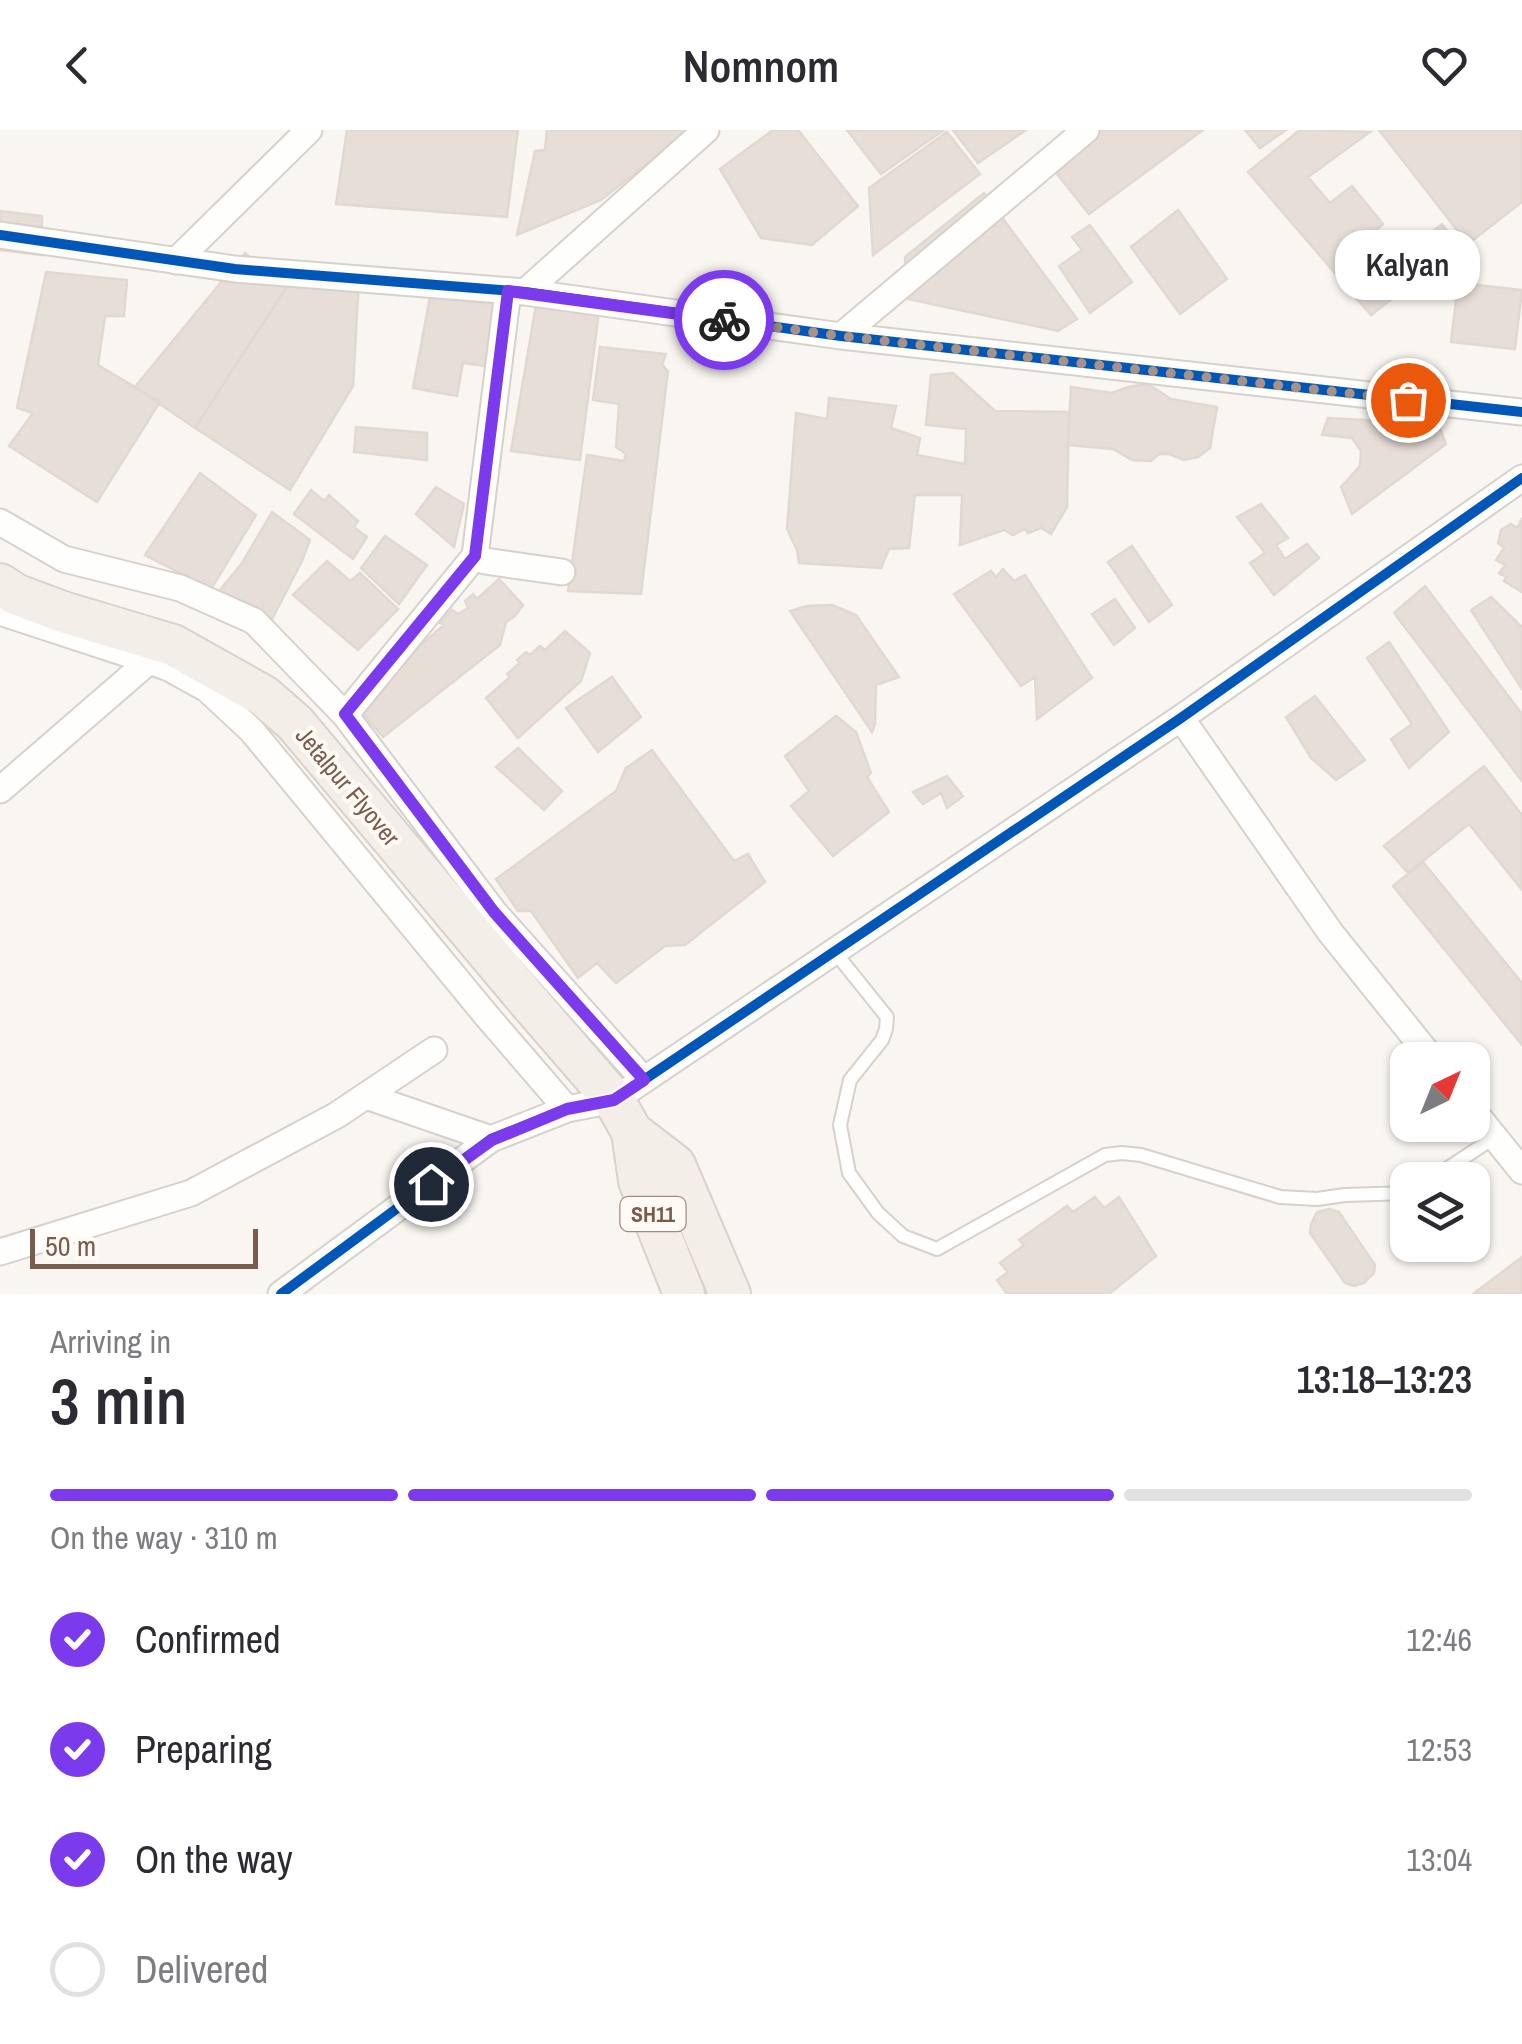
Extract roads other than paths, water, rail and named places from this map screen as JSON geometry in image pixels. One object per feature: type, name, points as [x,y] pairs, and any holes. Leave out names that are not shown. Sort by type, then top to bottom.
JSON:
[{"type":"main road","name":"Jetalpur Flyover","points":[[0,584],[63,612],[173,644],[264,696],[295,722],[530,1003],[630,1104],[675,1166],[730,1294]]},
{"type":"main road","name":"SH11","points":[[630,1104],[639,1181],[684,1294]]},
{"type":"street","points":[[176,260],[309,130]]},
{"type":"street","points":[[345,714],[475,556],[516,292],[706,130]]},
{"type":"street","points":[[840,336],[1086,130]]},
{"type":"street","points":[[0,235],[235,269],[516,292],[840,336],[1522,412]]},
{"type":"street","points":[[281,1294],[492,1140],[567,1109],[630,1104],[834,951],[1181,718],[1522,478]]},
{"type":"street","points":[[0,522],[64,559],[180,588],[254,621],[345,714],[494,912],[630,1104]]},
{"type":"street","points":[[475,556],[485,561],[562,572]]},
{"type":"street","points":[[0,612],[169,668],[208,689],[252,731],[567,1109]]},
{"type":"street","points":[[0,790],[150,661]]},
{"type":"street","points":[[1181,718],[1330,932],[1419,1042]]},
{"type":"street","points":[[0,1252],[190,1193],[337,1115],[434,1050]]},
{"type":"street","points":[[366,1096],[492,1140]]},
{"type":"street","points":[[1490,1132],[1522,1171]]},
{"type":"lane","points":[[834,951],[887,1018],[882,1040],[850,1080],[840,1125],[848,1173],[878,1214],[903,1236],[937,1249],[1105,1156],[1122,1152],[1280,1197],[1316,1200],[1390,1194]]},
{"type":"lane","points":[[1458,1162],[1495,1138]]},
{"type":"place","name":"Kalyan","points":[[1408,400]]}]
